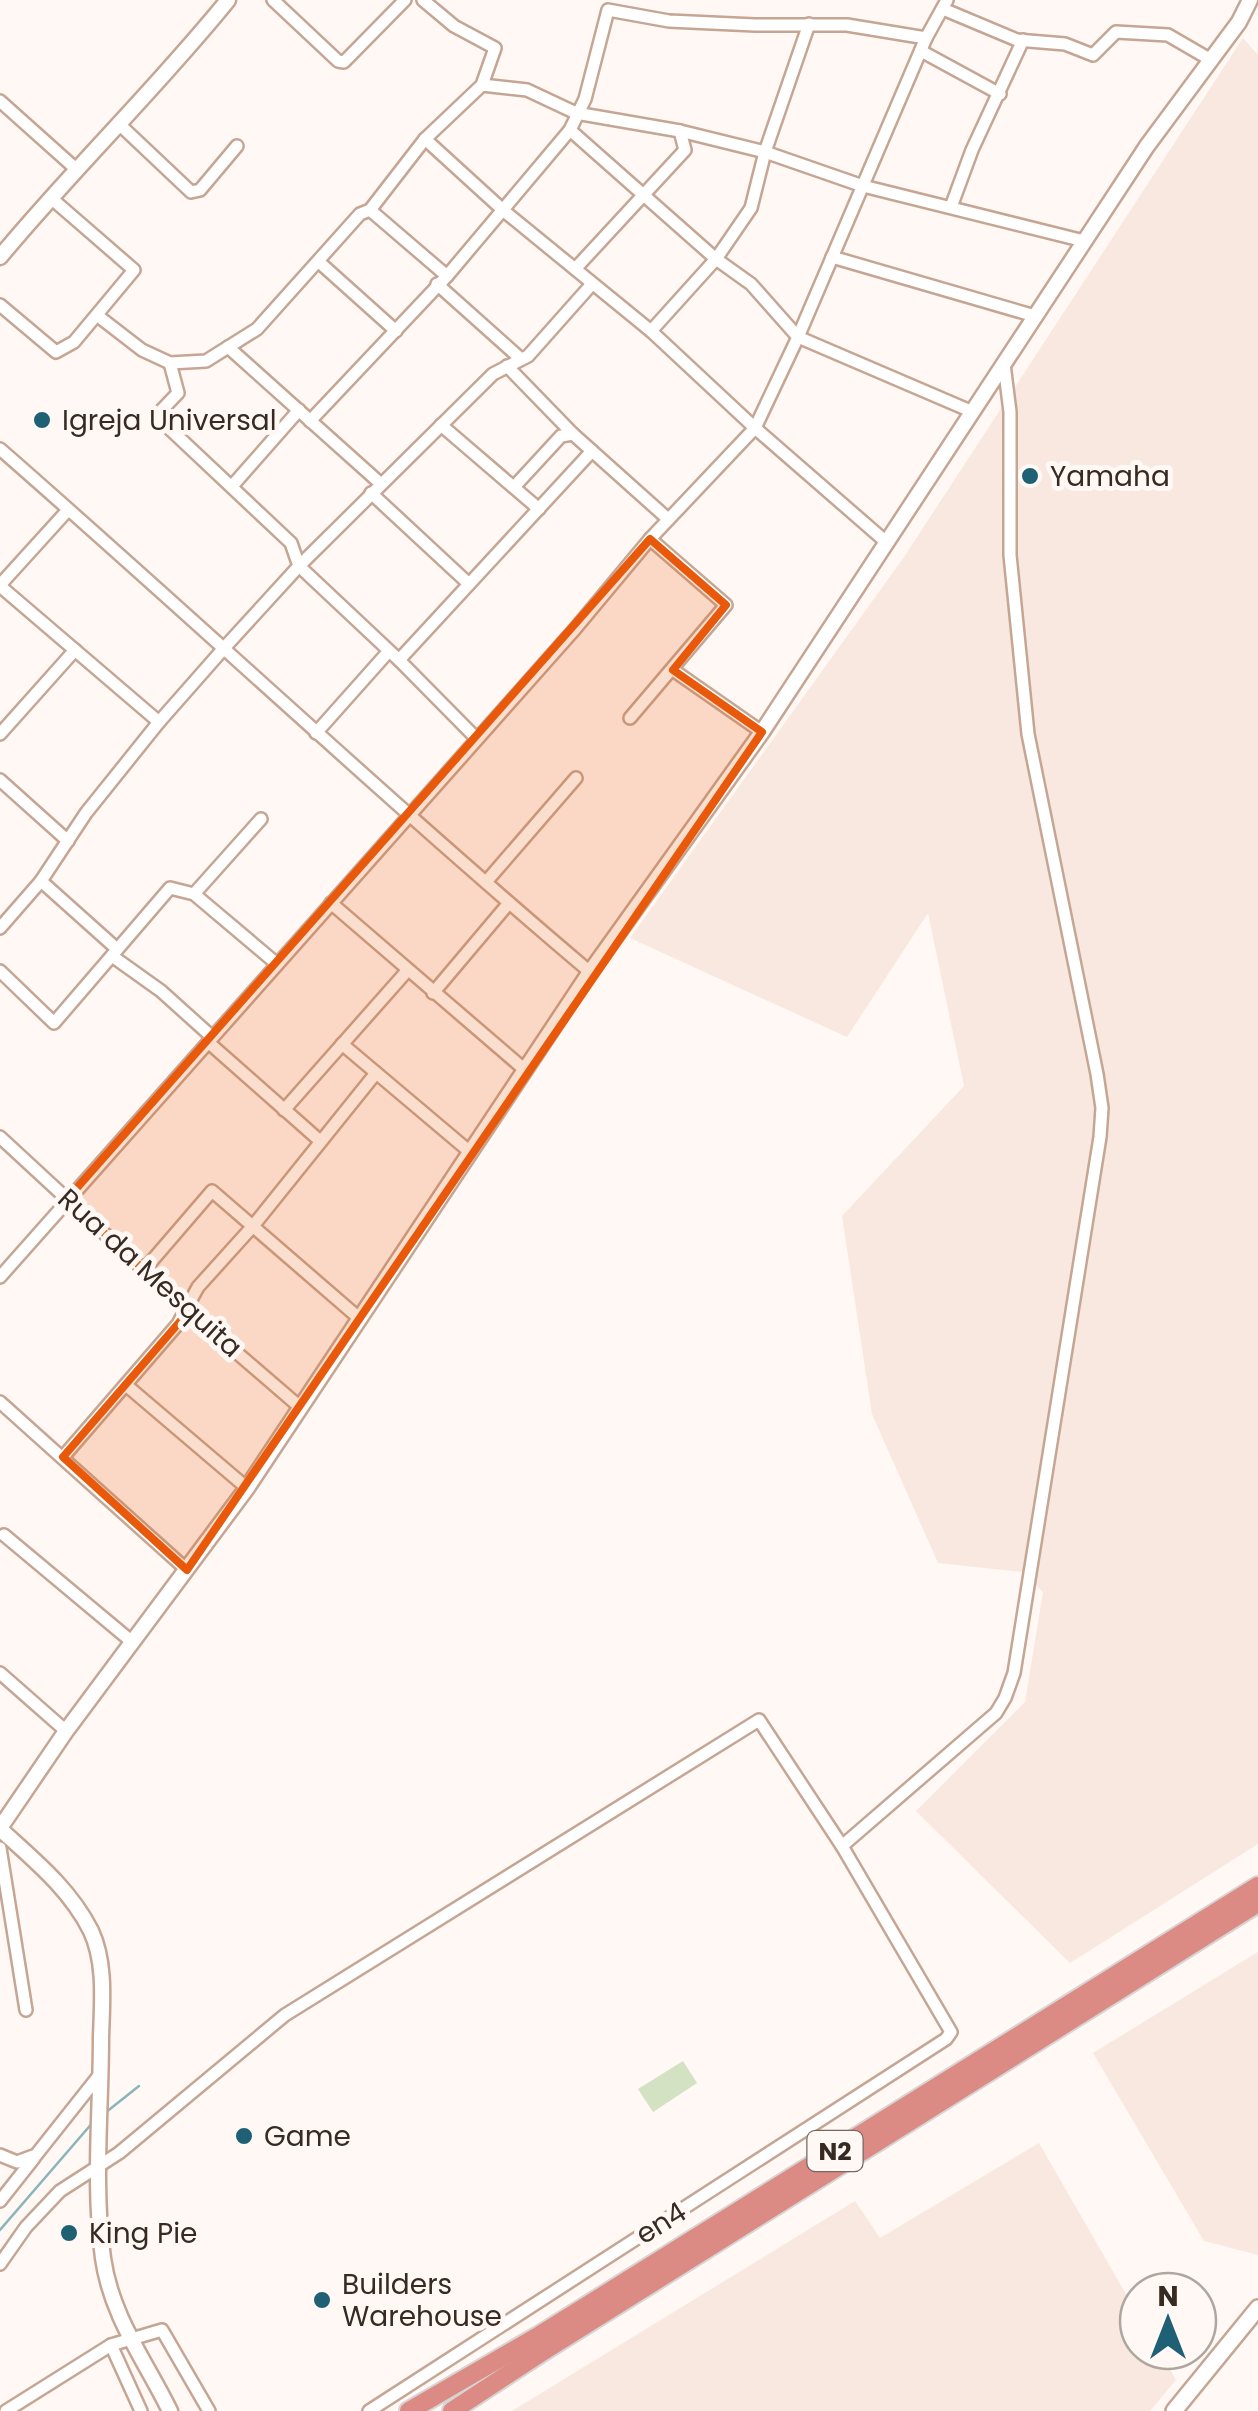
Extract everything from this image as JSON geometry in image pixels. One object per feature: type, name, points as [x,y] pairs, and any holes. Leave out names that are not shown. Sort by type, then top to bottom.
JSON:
[{"type":"highway","name":"N2","points":[[410,2411],[591,2304],[1258,1886]]},
{"type":"highway","name":"N2","points":[[452,2411],[1258,1903]]},
{"type":"main road","points":[[1174,2411],[1258,2308]]},
{"type":"street","points":[[0,257],[228,0]]},
{"type":"street","points":[[272,0],[344,62],[405,0]]},
{"type":"street","points":[[98,316],[142,350],[170,363],[206,360],[257,329],[360,214],[370,210],[425,140],[482,85],[495,48],[454,26],[423,0]]},
{"type":"street","points":[[170,2410],[129,2339],[104,2261],[99,2166],[100,1959],[91,1931],[60,1885],[0,1829],[131,1641],[247,1488],[590,972],[762,732],[1147,146],[1250,0]]},
{"type":"street","points":[[0,1277],[650,539],[754,428],[798,338],[945,4],[1023,40],[1065,44],[1093,55],[1116,32],[1168,35],[1211,60]]},
{"type":"street","points":[[310,421],[504,211],[570,130],[585,99],[608,10],[669,20],[874,28],[924,45],[1000,94]]},
{"type":"street","points":[[652,331],[716,259],[750,208],[809,24]]},
{"type":"street","points":[[951,207],[972,150],[1023,40]]},
{"type":"street","points":[[482,85],[526,90],[576,113],[680,131],[765,152],[863,186],[1084,242]]},
{"type":"street","points":[[0,101],[76,168]]},
{"type":"street","points":[[118,124],[191,192],[200,190],[237,146]]},
{"type":"street","points":[[570,130],[716,259],[751,284],[798,338],[973,412]]},
{"type":"street","points":[[575,269],[685,150],[680,131]]},
{"type":"street","points":[[425,140],[504,211],[652,331],[754,428],[885,541]]},
{"type":"street","points":[[0,305],[56,352],[74,342],[134,270],[51,198]]},
{"type":"street","points":[[370,210],[522,359]]},
{"type":"street","points":[[0,232],[12,242]]},
{"type":"street","points":[[832,258],[1035,316]]},
{"type":"street","points":[[319,262],[396,331]]},
{"type":"street","points":[[2,922],[41,881],[159,722],[224,647],[376,488],[493,374],[522,359],[592,284]]},
{"type":"street","points":[[228,347],[299,410],[469,584]]},
{"type":"street","points":[[170,363],[178,392],[157,419],[233,485],[291,543],[299,566],[476,738]]},
{"type":"street","points":[[0,2264],[26,2227],[77,2178],[99,2166],[285,2015],[754,1720],[764,1724],[842,1846],[996,1714],[1005,1698],[1014,1673],[1102,1108],[1026,716],[1010,555],[1009,380],[1004,364]]},
{"type":"street","points":[[507,366],[572,434],[668,519]]},
{"type":"street","points":[[233,485],[299,410]]},
{"type":"street","points":[[441,425],[539,509]]},
{"type":"street","points":[[514,487],[562,436],[572,434]]},
{"type":"street","points":[[0,449],[408,817],[590,972]]},
{"type":"street","points":[[316,733],[469,584],[592,451]]},
{"type":"street","points":[[68,510],[0,585],[159,722]]},
{"type":"street","points":[[630,718],[726,605],[650,539]]},
{"type":"street","points":[[0,734],[75,650]]},
{"type":"street","points":[[673,670],[762,732]]},
{"type":"street","points":[[486,882],[576,778]]},
{"type":"street","points":[[0,780],[68,840]]},
{"type":"street","points":[[194,894],[261,819]]},
{"type":"street","points":[[41,881],[319,1140]]},
{"type":"street","points":[[0,971],[54,1023],[166,889],[194,894],[278,964]]},
{"type":"street","points":[[331,903],[526,1070]]},
{"type":"street","points":[[433,993],[509,903]]},
{"type":"street","points":[[284,1110],[407,970]]},
{"type":"street","points":[[342,1044],[470,1152]]},
{"type":"street","points":[[64,1458],[178,1324],[198,1286],[253,1226],[376,1073]]},
{"type":"street","name":"Rua da Mesquita","points":[[0,1138],[186,1309],[301,1408]]},
{"type":"street","points":[[144,1270],[212,1192],[360,1319]]},
{"type":"street","points":[[126,1386],[247,1488]]},
{"type":"street","points":[[0,1402],[187,1570]]},
{"type":"street","points":[[4,1534],[131,1641]]},
{"type":"street","points":[[0,1673],[66,1731]]},
{"type":"street","name":"en4","points":[[368,2411],[946,2039],[950,2032],[842,1846]]},
{"type":"street","points":[[0,1848],[26,2010]]},
{"type":"street","points":[[0,2201],[101,2074]]},
{"type":"street","points":[[0,2155],[17,2162],[36,2155]]},
{"type":"street","points":[[6,2411],[111,2345],[162,2330],[208,2411]]},
{"type":"street","points":[[111,2345],[141,2411]]},
{"type":"highlighted area","points":[[650,539],[726,605],[673,670],[762,732],[187,1570],[63,1457],[189,1311],[67,1199]]},
{"type":"shaded area","points":[[1243,38],[1258,55],[1258,1844],[1070,1963],[916,1811],[1025,1702],[1043,1592],[1023,1572],[938,1563],[872,1414],[842,1216],[964,1086],[928,913],[847,1037],[630,938],[904,557]]},
{"type":"shaded area","points":[[1258,1952],[1258,2255],[1204,2241],[1093,2053]]},
{"type":"shaded area","points":[[1039,2143],[1118,2280],[1118,2371],[1171,2371],[1176,2380],[1150,2411],[512,2411],[855,2201],[880,2238]]},
{"type":"green space","points":[[683,2061],[697,2083],[653,2112],[638,2089]]},
{"type":"waterway","points":[[105,2113],[139,2086]]},
{"type":"waterway","points":[[0,2230],[94,2121]]},
{"type":"place","name":"Igreja Universal","points":[[42,420]]},
{"type":"place","name":"Yamaha","points":[[1030,476]]},
{"type":"place","name":"Game","points":[[244,2136]]},
{"type":"place","name":"King Pie","points":[[69,2233]]},
{"type":"place","name":"Builders Warehouse","points":[[322,2300]]}]
